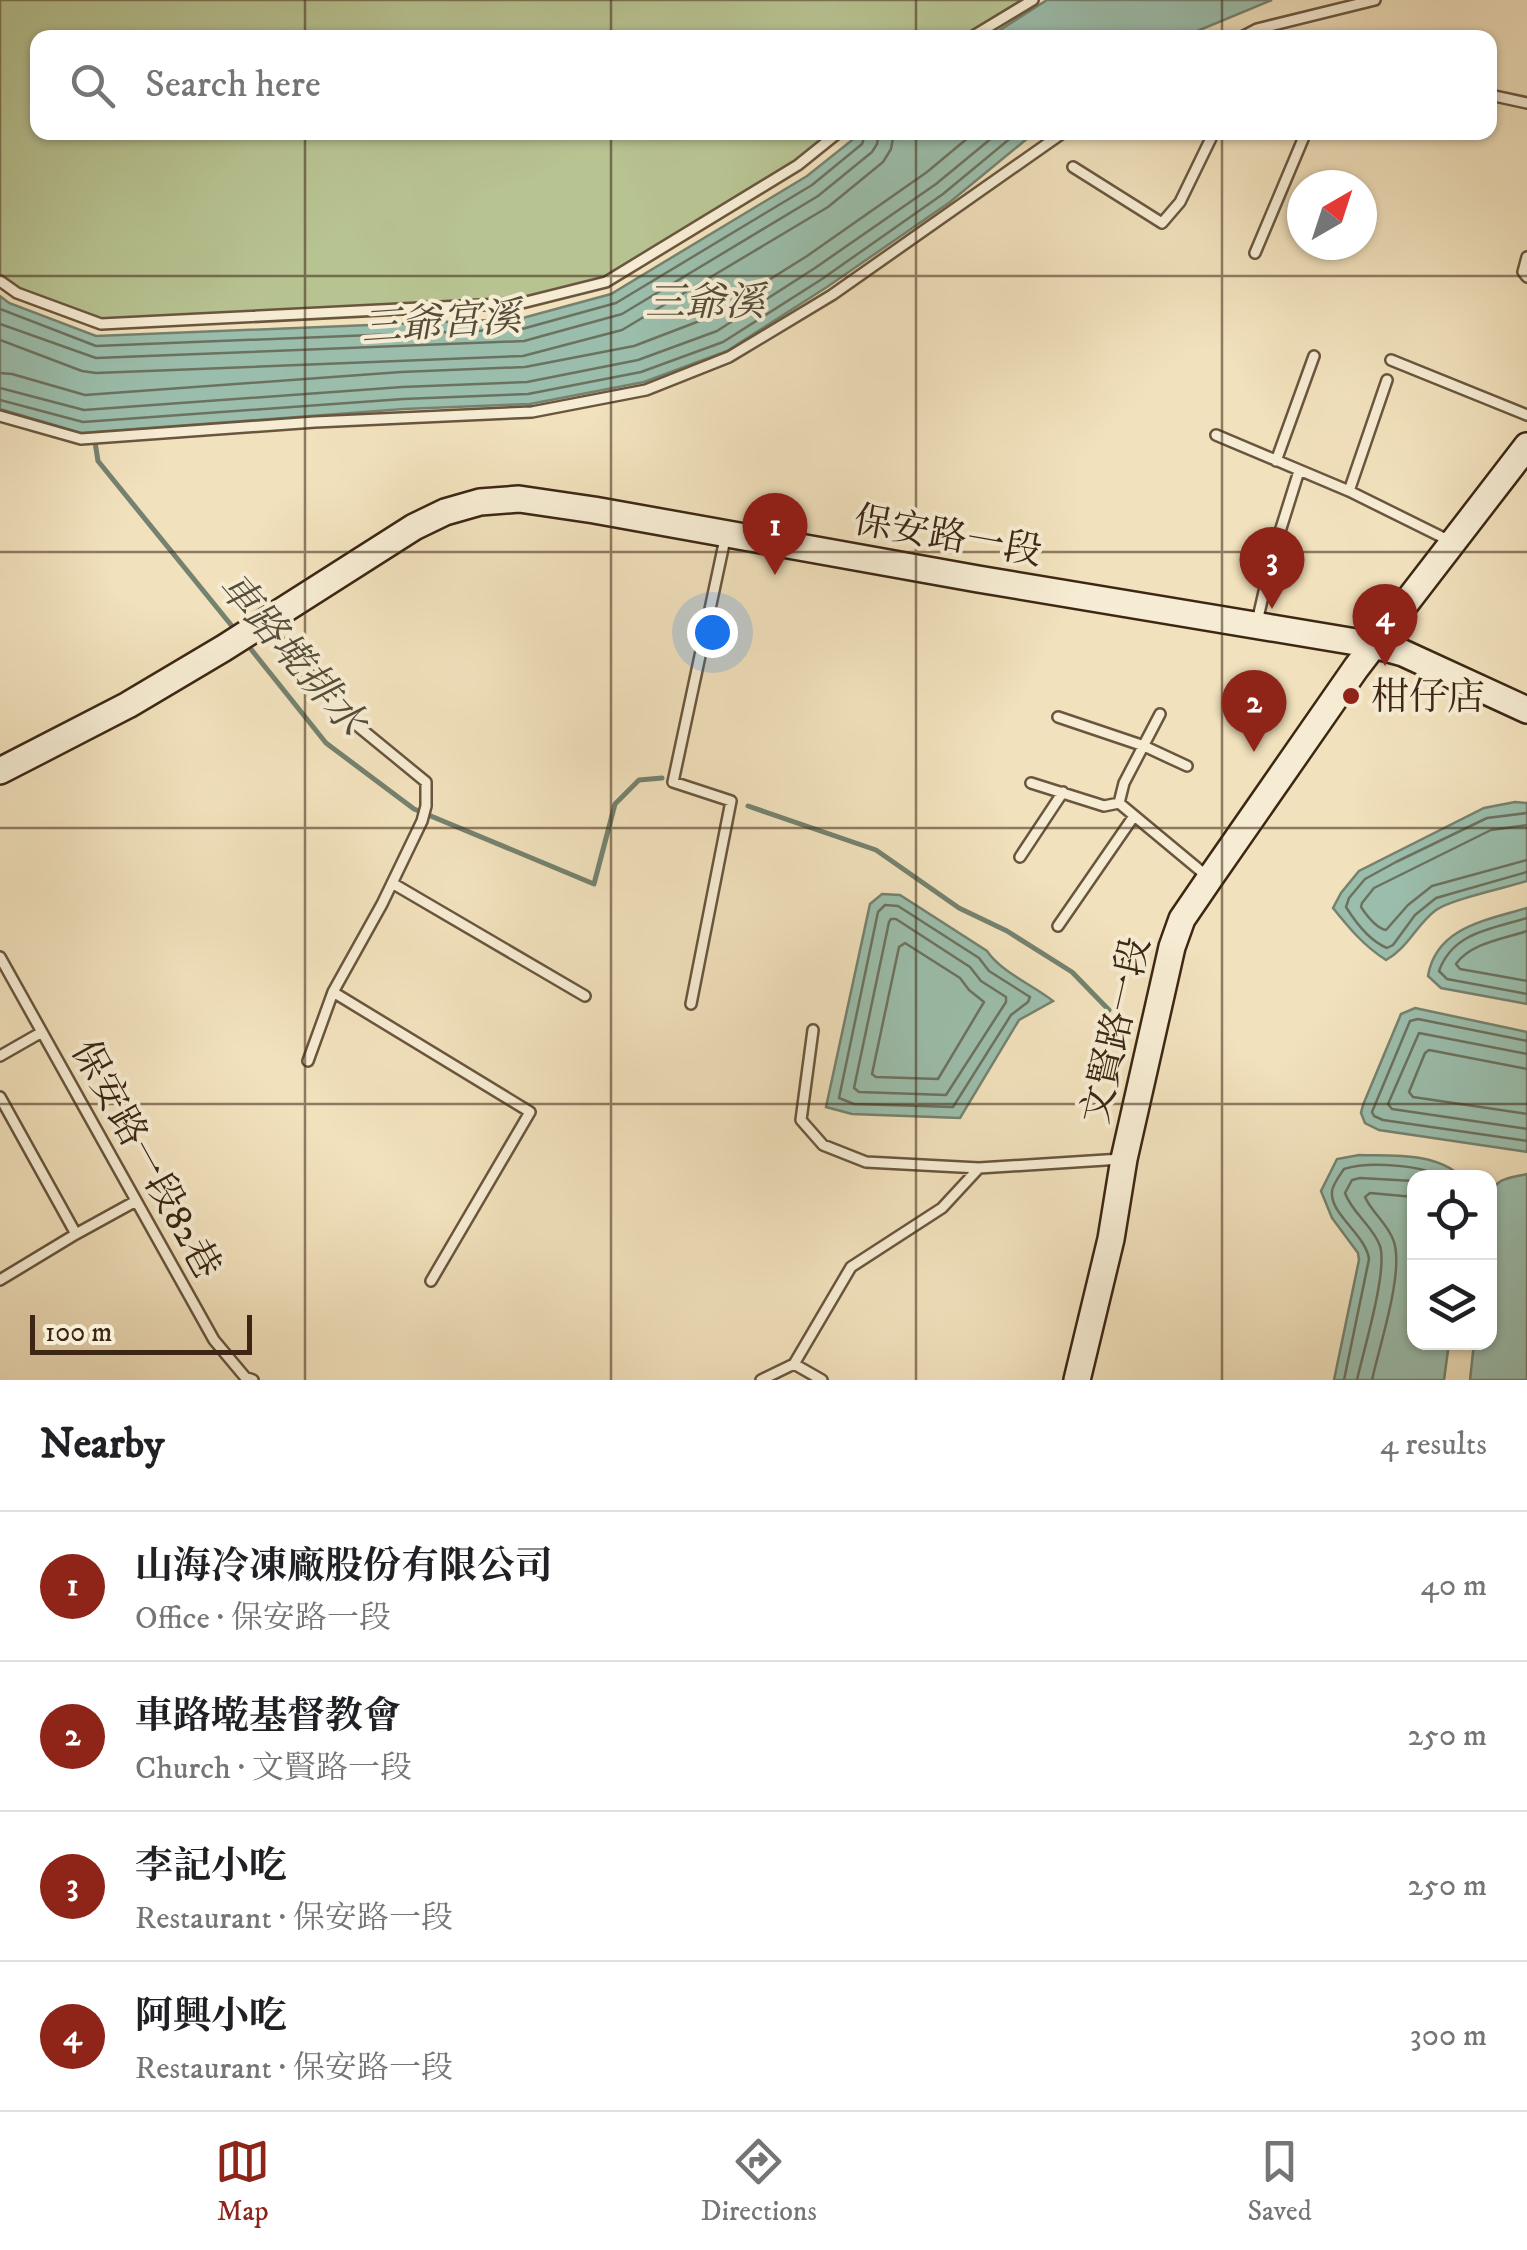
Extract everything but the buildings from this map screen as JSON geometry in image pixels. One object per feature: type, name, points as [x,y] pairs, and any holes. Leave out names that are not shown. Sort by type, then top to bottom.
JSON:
[{"type":"street","name":"文賢路一段","points":[[1077,1380],[1111,1240],[1124,1159],[1172,947],[1182,920],[1374,645],[1527,446]]},
{"type":"street","name":"保安路一段","points":[[0,771],[128,705],[414,527],[445,512],[480,502],[530,500],[1374,645],[1402,653],[1527,710]]},
{"type":"lane","points":[[983,30],[1033,0]]},
{"type":"lane","points":[[1255,30],[1375,0]]},
{"type":"lane","points":[[1497,97],[1527,103]]},
{"type":"lane","points":[[0,281],[17,294],[102,324],[522,303],[606,282],[798,165],[829,140]]},
{"type":"lane","points":[[0,416],[81,439],[532,412],[646,390],[728,357],[832,295],[1053,140]]},
{"type":"lane","points":[[1073,167],[1162,223],[1180,202],[1210,140]]},
{"type":"lane","points":[[1255,253],[1303,140]]},
{"type":"lane","points":[[1527,258],[1523,272],[1527,277]]},
{"type":"lane","points":[[1276,462],[1314,356]]},
{"type":"lane","points":[[1392,360],[1527,415]]},
{"type":"lane","points":[[1349,491],[1387,380]]},
{"type":"lane","points":[[1216,435],[1349,491],[1455,543]]},
{"type":"lane","points":[[1256,625],[1299,470]]},
{"type":"lane","points":[[691,1004],[731,801],[673,782],[727,532]]},
{"type":"lane","points":[[260,625],[354,723],[426,782],[422,821],[333,992],[308,1061]]},
{"type":"lane","points":[[1119,803],[1124,783],[1160,714]]},
{"type":"lane","points":[[1058,717],[1144,746],[1187,766]]},
{"type":"lane","points":[[1031,783],[1104,806],[1119,803]]},
{"type":"lane","points":[[1020,858],[1063,792]]},
{"type":"lane","points":[[1119,803],[1210,878]]},
{"type":"lane","points":[[1058,926],[1134,816]]},
{"type":"lane","points":[[392,884],[585,996]]},
{"type":"lane","name":"保安路一段82巷","points":[[0,957],[214,1340],[245,1377],[253,1380]]},
{"type":"lane","points":[[333,992],[530,1112],[431,1281]]},
{"type":"lane","points":[[812,1030],[801,1120],[823,1145],[866,1162],[979,1168],[1124,1159]]},
{"type":"lane","points":[[0,1056],[42,1032]]},
{"type":"lane","points":[[0,1097],[76,1234]]},
{"type":"lane","points":[[761,1380],[794,1364],[851,1268],[942,1208],[979,1168]]},
{"type":"lane","points":[[0,1280],[136,1201]]},
{"type":"lane","points":[[794,1364],[822,1380]]},
{"type":"shaded area","points":[[0,0],[1033,0],[983,30],[30,30],[30,140],[830,140],[798,165],[606,282],[522,303],[101,324],[0,281]]},
{"type":"water","points":[[1047,0],[1272,0],[1200,30],[1000,30]]},
{"type":"water","name":"三爺溪","points":[[852,140],[1025,140],[950,202],[727,351],[644,382],[530,404],[404,409],[81,433],[0,409],[0,296],[96,336],[519,319],[611,294],[807,176]]},
{"type":"water","points":[[1527,803],[1527,881],[1436,910],[1386,960],[1364,943],[1333,908],[1359,871],[1484,808]]},
{"type":"water","points":[[882,894],[900,895],[987,951],[1009,972],[1053,1001],[1019,1020],[960,1118],[852,1114],[826,1107],[870,904]]},
{"type":"water","points":[[1527,908],[1527,1004],[1441,988],[1428,976],[1441,946],[1452,936],[1480,922]]},
{"type":"water","points":[[1415,1008],[1527,1032],[1527,1152],[1379,1130],[1365,1123],[1363,1105],[1401,1014]]},
{"type":"water","points":[[1399,1156],[1427,1159],[1452,1170],[1407,1170],[1407,1350],[1448,1350],[1444,1380],[1334,1380],[1359,1260],[1332,1218],[1321,1191],[1337,1159]]},
{"type":"water","points":[[1527,1174],[1527,1380],[1470,1380],[1473,1350],[1497,1350],[1497,1185]]},
{"type":"waterway","name":"車路墘排水","points":[[95,442],[98,461],[236,631]]},
{"type":"waterway","name":"車路墘排水","points":[[246,643],[326,743],[414,809],[594,884],[615,804],[639,780],[662,778]]},
{"type":"waterway","name":"車路墘排水","points":[[748,806],[876,850],[959,908],[1007,931],[1072,972],[1109,1010]]},
{"type":"place","name":"山海冷凍廠股份有限公司","points":[[775,575]]},
{"type":"place","name":"李記小吃","points":[[1272,609]]},
{"type":"place","name":"阿興小吃","points":[[1385,666]]},
{"type":"place","name":"柑仔店","points":[[1351,696]]},
{"type":"place","name":"車路墘基督教會","points":[[1254,752]]},
{"type":"water label","name":"三爺宮溪","points":[[441,321]]}]
